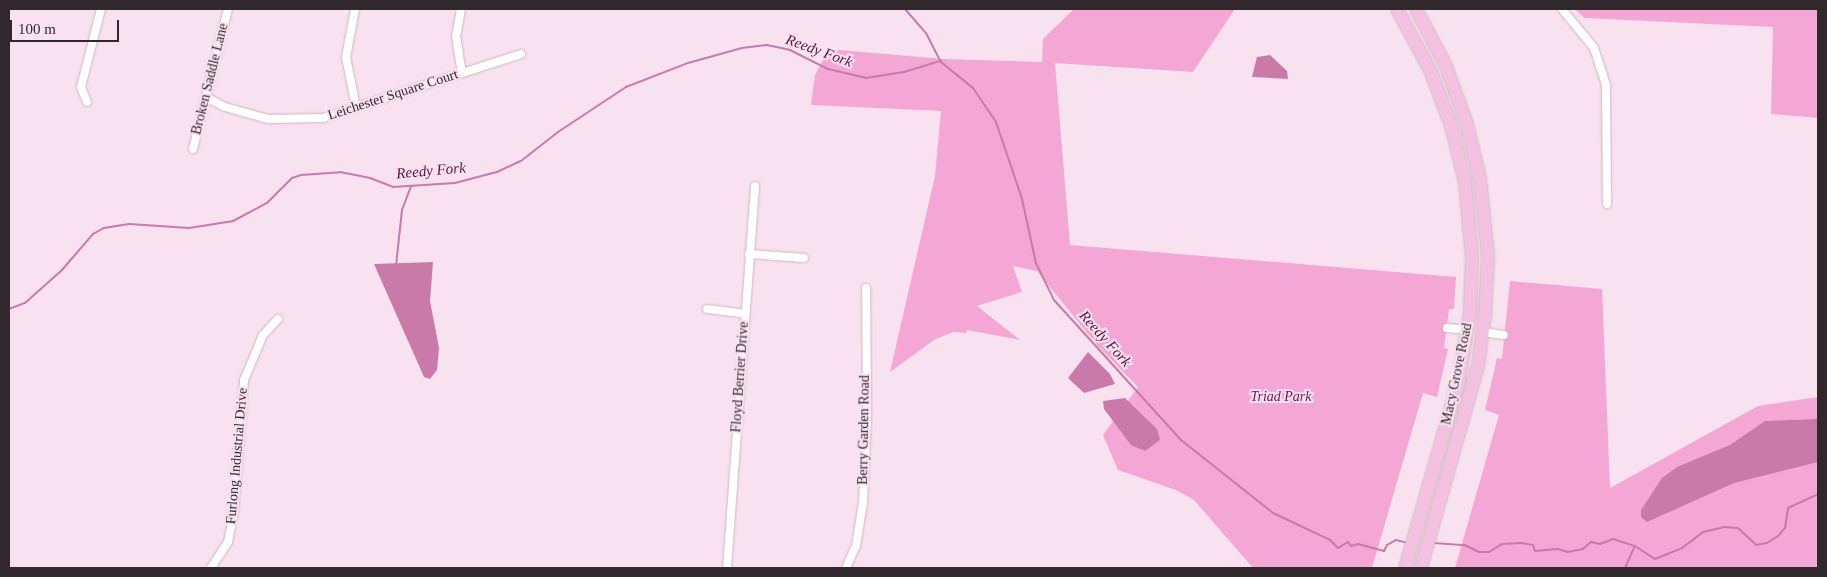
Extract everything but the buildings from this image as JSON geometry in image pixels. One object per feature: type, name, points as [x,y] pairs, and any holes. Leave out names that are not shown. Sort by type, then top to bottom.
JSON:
[{"type":"main road","name":"Macy Grove Road","points":[[1397,9],[1421,51],[1444,106],[1461,163],[1470,221],[1472,276],[1468,330],[1458,380],[1405,568]]},
{"type":"main road","name":"Macy Grove Road","points":[[1416,9],[1452,82],[1476,159],[1487,238],[1483,332],[1474,383],[1421,568]]},
{"type":"main road","points":[[1470,221],[1478,278],[1477,323],[1483,332]]},
{"type":"main road","points":[[1452,460],[1474,345],[1472,335],[1468,330]]},
{"type":"street","points":[[87,102],[81,87],[101,9]]},
{"type":"street","name":"Broken Saddle Lane","points":[[192,149],[228,9]]},
{"type":"street","points":[[355,9],[346,57],[356,108]]},
{"type":"street","points":[[461,9],[456,36],[462,73]]},
{"type":"street","points":[[1562,9],[1594,48],[1606,86],[1607,204]]},
{"type":"street","name":"Leichester Square Court","points":[[206,97],[243,112],[286,120],[323,118],[522,54]]},
{"type":"street","name":"Floyd Berrier Drive","points":[[726,568],[755,186]]},
{"type":"street","points":[[749,254],[804,258]]},
{"type":"street","name":"Berry Garden Road","points":[[846,568],[856,546],[862,503],[866,418],[866,288]]},
{"type":"street","points":[[707,309],[745,314]]},
{"type":"street","name":"Furlong Industrial Drive","points":[[211,568],[228,542],[234,511],[244,380],[263,335],[278,318]]},
{"type":"street","points":[[1447,328],[1468,330]]},
{"type":"street","points":[[1483,332],[1504,335]]},
{"type":"green space","name":"Triad Park","points":[[1074,9],[1235,9],[1193,72],[1055,63],[1070,245],[1456,277],[1454,309],[1449,309],[1444,348],[1448,349],[1437,397],[1423,393],[1372,568],[1253,568],[1194,500],[1176,490],[1118,470],[1103,435],[1138,387],[1097,345],[1037,271],[1013,266],[1022,292],[977,306],[1020,340],[967,330],[966,333],[953,332],[934,340],[890,372],[935,176],[941,111],[811,105],[815,75],[829,49],[943,59],[1042,62],[1043,39]]},
{"type":"green space","points":[[1575,9],[1818,9],[1818,118],[1771,114],[1773,27],[1584,18]]},
{"type":"green space","points":[[1510,281],[1602,289],[1610,488],[1758,406],[1818,397],[1818,568],[1455,568],[1499,415],[1485,410],[1497,358],[1502,359]]},
{"type":"shaded area","points":[[1270,55],[1287,71],[1288,79],[1252,77],[1257,57]]},
{"type":"shaded area","points":[[433,262],[430,301],[439,348],[437,370],[430,379],[424,377],[374,264]]},
{"type":"shaded area","points":[[1088,352],[1110,374],[1115,384],[1084,393],[1068,378]]},
{"type":"shaded area","points":[[1125,398],[1157,429],[1160,440],[1145,451],[1131,445],[1104,409],[1103,401]]},
{"type":"shaded area","points":[[1818,419],[1818,462],[1734,483],[1647,522],[1641,517],[1641,510],[1662,478],[1677,467],[1730,445],[1765,421]]},
{"type":"waterway","name":"Reedy Fork","points":[[905,9],[926,33],[941,62],[973,88],[996,122],[1022,199],[1036,263],[1054,300],[1181,440],[1273,513],[1330,540],[1338,548],[1348,542],[1351,546],[1358,544],[1384,551],[1387,545],[1396,540],[1408,543]]},
{"type":"waterway","name":"Reedy Fork","points":[[9,309],[25,303],[62,270],[93,234],[104,228],[129,224],[189,228],[233,221],[267,203],[292,178],[301,175],[340,172],[370,178],[393,187],[455,183],[497,172],[521,161],[558,132],[626,87],[688,63],[742,48],[767,45],[790,50],[828,69],[866,78],[904,72],[941,61]]},
{"type":"waterway","points":[[396,266],[402,210],[411,186]]},
{"type":"waterway","points":[[1434,543],[1465,545],[1479,552],[1489,552],[1502,544],[1521,543],[1533,545],[1535,551],[1558,549],[1568,552],[1583,549],[1591,542],[1600,544],[1613,539],[1635,546],[1655,559],[1682,548],[1703,532],[1724,527],[1738,528],[1756,545],[1767,543],[1778,536],[1785,528],[1788,508],[1818,494]]},
{"type":"waterway","points":[[1625,568],[1635,546]]}]
